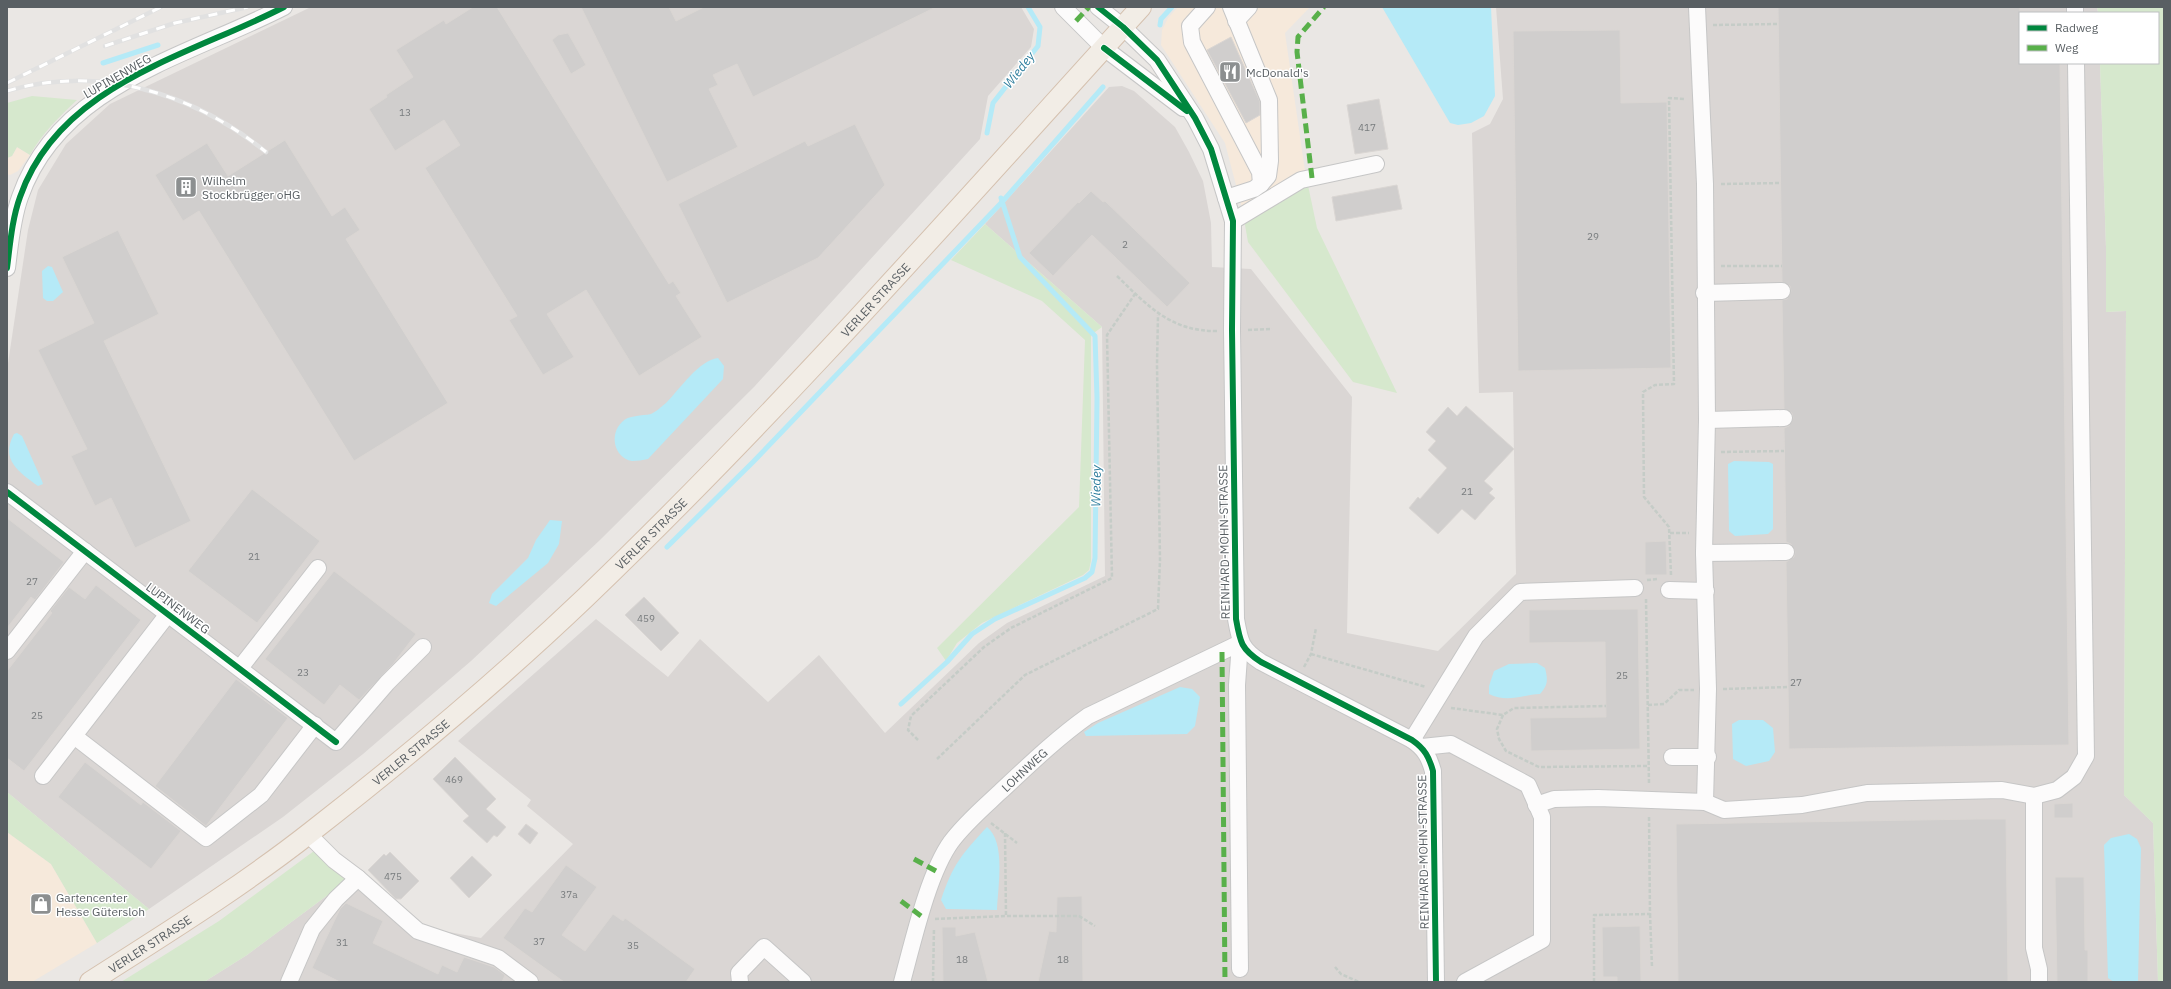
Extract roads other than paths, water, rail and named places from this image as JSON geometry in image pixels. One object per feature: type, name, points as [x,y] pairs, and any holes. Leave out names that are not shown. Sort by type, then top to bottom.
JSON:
[{"type":"main road","name":"VERLER STRASSE","points":[[90,982],[217,901],[308,834],[385,773],[520,658],[645,539],[779,401],[1141,7]]},
{"type":"street","name":"LUPINENWEG","points":[[7,268],[14,196],[46,148],[65,125],[101,96],[152,68],[284,7]]},
{"type":"street","name":"REINHARD-MOHN-STRASSE","points":[[1063,7],[1104,48],[1195,118]]},
{"type":"street","name":"REINHARD-MOHN-STRASSE","points":[[1098,7],[1123,27],[1157,60],[1195,118],[1211,149],[1233,221],[1232,330],[1236,619],[1240,643],[1237,676],[1240,968]]},
{"type":"street","points":[[1207,7],[1190,26],[1192,42],[1260,172],[1261,184]]},
{"type":"street","points":[[1226,198],[1254,189],[1261,184],[1268,176],[1270,162],[1269,100],[1234,14],[1249,7]]},
{"type":"street","points":[[1697,7],[1705,184],[1704,293],[1707,420],[1706,533],[1704,552],[1706,591],[1708,757],[1706,802]]},
{"type":"street","points":[[1536,805],[1554,799],[1598,798],[1706,802],[1724,810],[1802,805],[1867,793],[2002,790],[2034,796],[2057,790],[2074,777],[2086,756],[2076,64]]},
{"type":"street","points":[[1233,221],[1301,180],[1376,164]]},
{"type":"street","points":[[1704,293],[1782,291]]},
{"type":"street","points":[[1707,420],[1784,418]]},
{"type":"street","name":"LUPINENWEG","points":[[7,492],[336,742],[387,683],[423,647]]},
{"type":"street","points":[[7,651],[85,551]]},
{"type":"street","points":[[1704,552],[1786,552]]},
{"type":"street","points":[[240,668],[318,568]]},
{"type":"street","points":[[1668,583],[1706,591]]},
{"type":"street","points":[[1417,744],[1442,692],[1476,636],[1520,592],[1643,590]]},
{"type":"street","points":[[43,776],[168,614]]},
{"type":"street","points":[[1240,643],[1249,654],[1261,662],[1417,744],[1450,744],[1528,785],[1542,817],[1542,940],[1465,982]]},
{"type":"street","name":"LOHNWEG","points":[[902,982],[928,917],[936,870],[951,842],[977,814],[1058,739],[1088,716],[1240,643]]},
{"type":"street","points":[[74,736],[206,838],[261,795],[315,725]]},
{"type":"street","name":"REINHARD-MOHN-STRASSE","points":[[1417,744],[1430,758],[1433,771],[1436,982]]},
{"type":"street","points":[[1672,757],[1708,757]]},
{"type":"street","points":[[2034,796],[2034,948],[2039,970],[2039,982]]},
{"type":"street","points":[[308,834],[334,860],[358,878],[418,931],[498,958],[530,982]]},
{"type":"street","points":[[289,982],[312,929],[336,899],[358,878]]},
{"type":"street","points":[[740,982],[739,972],[764,947],[803,982]]},
{"type":"water","points":[[1382,7],[1491,7],[1495,96],[1484,116],[1471,123],[1458,125],[1450,123]]},
{"type":"water","points":[[48,266],[52,267],[63,292],[53,301],[47,301],[43,298],[42,271]]},
{"type":"water","points":[[718,358],[724,366],[723,379],[648,459],[632,461],[626,459],[617,451],[615,445],[616,433],[622,422],[631,417],[655,412],[666,403],[697,369],[711,360]]},
{"type":"water","points":[[17,433],[22,436],[43,484],[38,486],[24,476],[10,458],[10,443],[14,434]]},
{"type":"water","points":[[1734,461],[1769,462],[1773,464],[1773,529],[1768,534],[1735,536],[1729,531],[1728,464]]},
{"type":"water","points":[[550,520],[562,521],[559,544],[548,563],[496,606],[489,603],[492,594],[528,558],[536,540]]},
{"type":"water","points":[[1537,663],[1545,668],[1547,676],[1545,688],[1540,694],[1514,698],[1502,698],[1489,694],[1489,686],[1494,671],[1509,664]]},
{"type":"water","points":[[1180,687],[1192,689],[1200,697],[1195,726],[1187,734],[1086,736],[1084,732],[1098,723]]},
{"type":"water","points":[[1739,720],[1763,720],[1773,728],[1775,752],[1769,761],[1746,766],[1733,759],[1732,724]]},
{"type":"water","points":[[987,827],[993,834],[997,843],[999,854],[1000,865],[997,910],[946,909],[941,900],[954,868],[965,852]]},
{"type":"water","points":[[2129,834],[2137,839],[2141,848],[2138,982],[2114,982],[2108,978],[2104,845],[2111,838]]},
{"type":"waterway","name":"Wiedey","points":[[987,133],[993,103],[1038,46],[1040,27],[1028,7]]},
{"type":"waterway","points":[[1160,25],[1161,19],[1172,7]]},
{"type":"waterway","points":[[103,63],[158,45]]},
{"type":"waterway","points":[[667,547],[753,462],[1002,202],[1103,87]]},
{"type":"waterway","name":"Wiedey","points":[[901,704],[947,662],[972,634],[995,619],[1085,578],[1092,572],[1095,558],[1097,398],[1095,336],[1020,257],[1001,198]]},
{"type":"railway","points":[[7,83],[161,7]]},
{"type":"railway","points":[[105,46],[175,23],[248,7]]},
{"type":"railway","points":[[7,91],[42,83],[76,81],[110,83],[144,89],[176,100],[208,114],[238,131],[266,152]]},
{"type":"place","name":"McDonald's","points":[[1230,72]]},
{"type":"place","name":"Wilhelm Stockbrügger oHG","points":[[186,187]]},
{"type":"place","name":"Gartencenter Hesse Gütersloh","points":[[41,904]]}]
